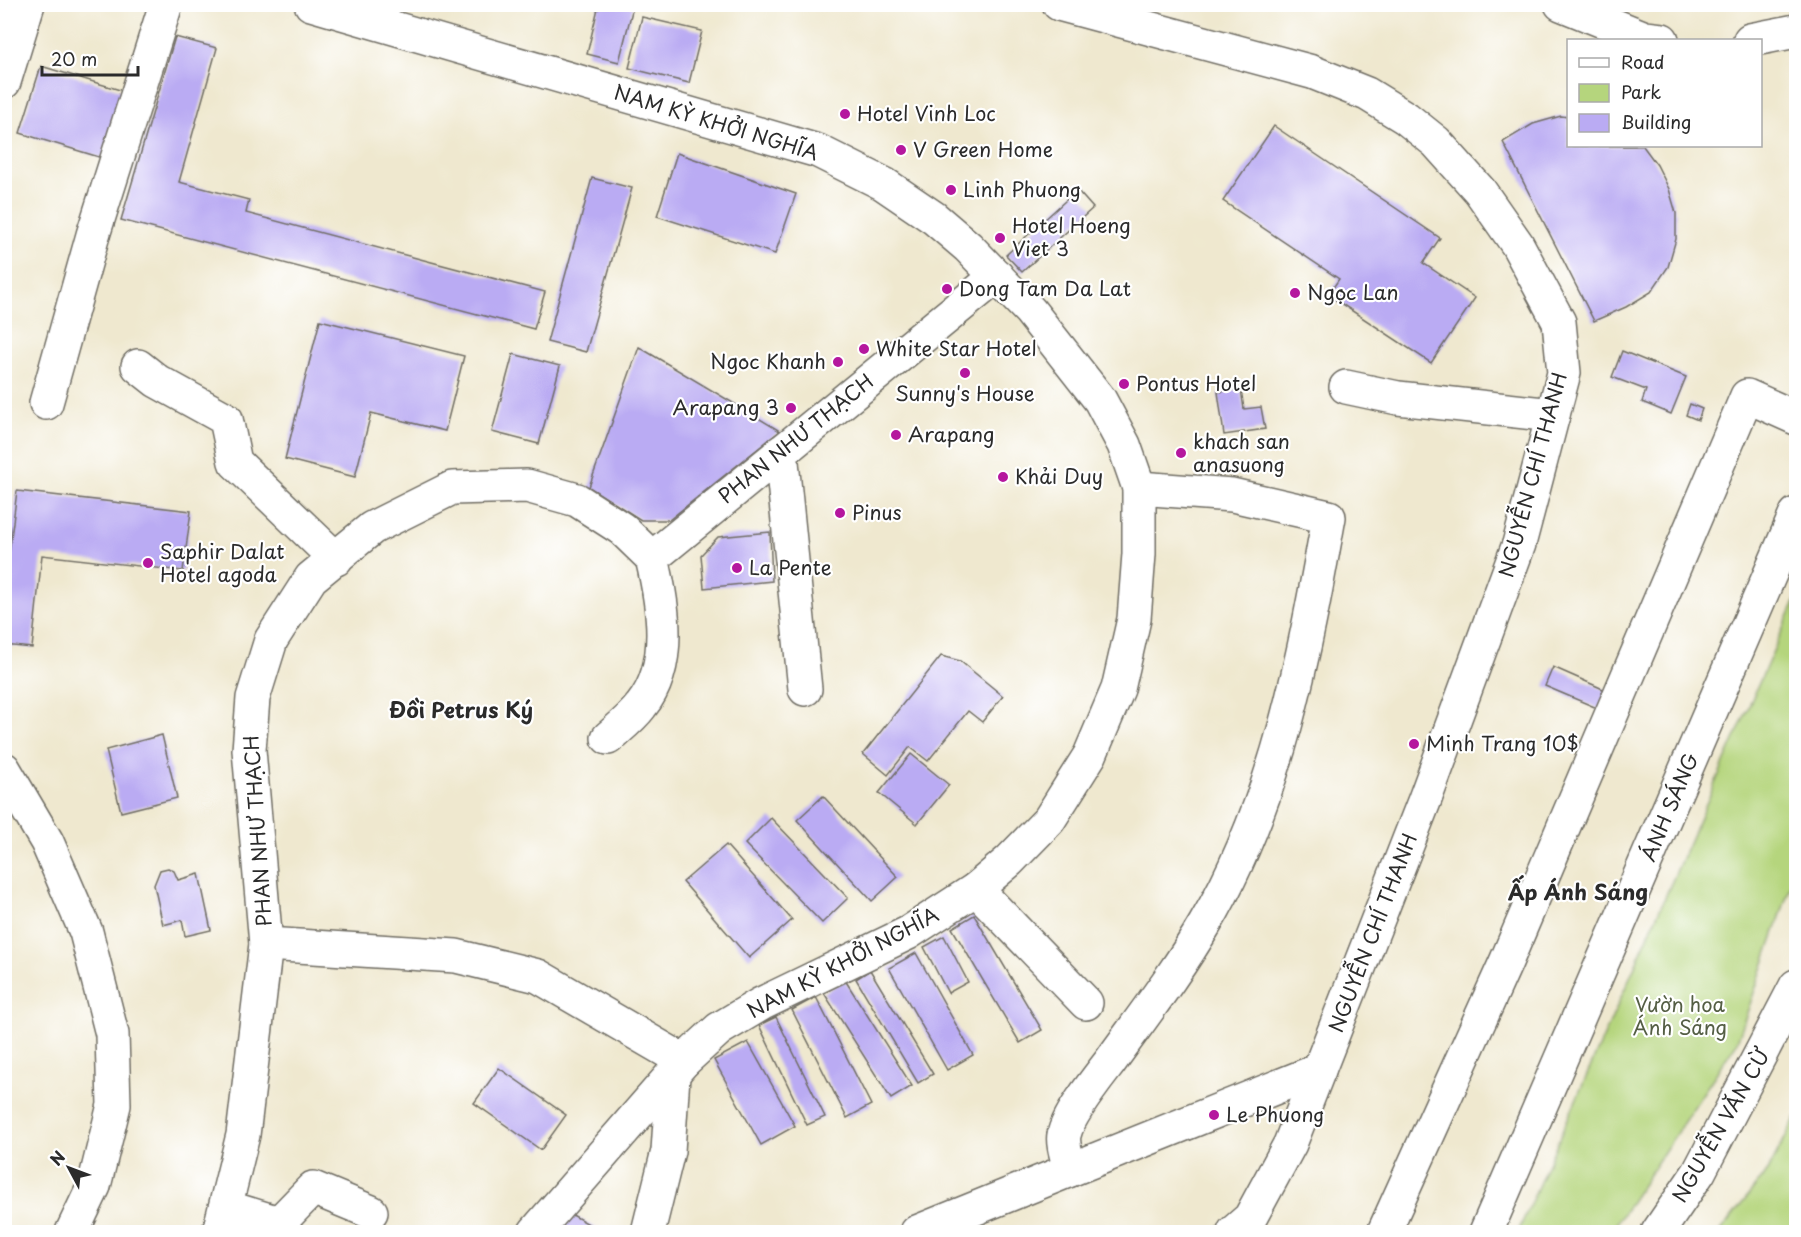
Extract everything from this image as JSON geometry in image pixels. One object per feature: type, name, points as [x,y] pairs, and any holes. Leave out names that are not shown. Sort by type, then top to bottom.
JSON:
[{"type":"street","points":[[4,82],[28,4]]},
{"type":"street","points":[[46,403],[93,235],[166,4]]},
{"type":"street","name":"NAM KỲ KHỞI NGHĨA","points":[[311,4],[818,151],[884,184],[934,218],[997,276],[1030,311],[1100,400],[1124,445],[1139,488],[1139,554],[1134,619],[1118,689],[1090,755],[1049,820],[976,889],[908,933],[761,1004],[719,1029],[679,1068]]},
{"type":"street","name":"NGUYỄN CHÍ THANH","points":[[1059,4],[1312,72],[1366,94],[1406,118],[1436,142],[1480,191],[1517,244],[1559,322],[1564,373],[1519,544],[1425,799],[1319,1070],[1271,1182],[1250,1218],[1234,1233]]},
{"type":"street","points":[[1561,4],[1645,38],[1654,39]]},
{"type":"street","points":[[1755,39],[1797,31]]},
{"type":"street","name":"PHAN NHƯ THẠCH","points":[[223,1220],[243,1135],[266,944],[249,750],[253,698],[271,640],[312,578],[372,528],[452,488],[527,486],[577,500],[622,530],[652,558],[997,276]]},
{"type":"street","points":[[138,366],[157,381],[226,420],[235,462],[336,559]]},
{"type":"street","points":[[1346,387],[1398,398],[1553,415]]},
{"type":"street","points":[[1384,1233],[1506,962],[1747,396],[1797,418]]},
{"type":"street","points":[[781,452],[805,689]]},
{"type":"street","points":[[1070,1170],[1064,1135],[1080,1103],[1167,984],[1206,923],[1240,857],[1269,780],[1304,659],[1329,517],[1232,495],[1139,488]]},
{"type":"street","name":"ÁNH SÁNG","points":[[1486,1233],[1797,514]]},
{"type":"street","points":[[608,738],[642,705],[656,677],[663,641],[662,598],[652,558]]},
{"type":"street","points":[[4,770],[47,842],[86,932],[112,1034],[114,1105],[94,1186],[72,1233]]},
{"type":"street","points":[[976,889],[1086,1003]]},
{"type":"street","points":[[266,944],[456,956],[538,976],[679,1068]]},
{"type":"street","name":"NGUYỄN VĂN CỪ","points":[[1658,1233],[1699,1172],[1797,986]]},
{"type":"street","points":[[535,1233],[679,1068]]},
{"type":"street","points":[[648,1233],[668,1151],[679,1068]]},
{"type":"street","points":[[917,1233],[1319,1070]]},
{"type":"street","points":[[223,1220],[279,1223],[313,1188],[371,1212]]},
{"type":"green space","name":"Vườn hoa Ánh Sáng","points":[[1796,599],[1796,870],[1737,1042],[1611,1232],[1518,1232]]},
{"type":"green space","points":[[1796,1117],[1796,1232],[1720,1232],[1769,1169]]},
{"type":"building","points":[[599,4],[633,7],[619,62],[587,54]]},
{"type":"building","points":[[642,17],[702,31],[689,83],[629,68]]},
{"type":"building","points":[[175,37],[217,48],[179,182],[249,200],[246,213],[545,292],[534,329],[121,220]]},
{"type":"building","points":[[41,66],[130,93],[109,160],[20,133]]},
{"type":"building","points":[[1561,116],[1567,117],[1567,147],[1644,147],[1657,165],[1669,189],[1676,213],[1676,239],[1668,267],[1651,292],[1626,307],[1594,321],[1503,142],[1533,124]]},
{"type":"building","points":[[1274,126],[1440,238],[1423,263],[1475,298],[1431,363],[1328,295],[1339,279],[1223,201]]},
{"type":"building","points":[[677,153],[796,194],[775,254],[657,216]]},
{"type":"building","points":[[592,178],[632,188],[586,352],[547,342]]},
{"type":"building","points":[[1077,190],[1093,208],[1022,272],[1006,255]]},
{"type":"building","points":[[320,320],[464,356],[445,431],[371,413],[355,477],[285,459]]},
{"type":"building","points":[[639,347],[780,431],[669,520],[641,520],[589,487]]},
{"type":"building","points":[[1622,351],[1686,377],[1671,414],[1642,402],[1646,390],[1612,377]]},
{"type":"building","points":[[513,354],[560,366],[539,444],[492,432]]},
{"type":"building","points":[[1241,389],[1244,409],[1261,407],[1265,429],[1224,435],[1218,392]]},
{"type":"building","points":[[1690,404],[1702,409],[1698,420],[1686,415]]},
{"type":"building","name":"Saphir Dalat Hotel agoda","points":[[17,491],[191,511],[183,571],[42,555],[32,648],[4,645],[4,593]]},
{"type":"building","name":"La Pente","points":[[770,532],[772,581],[704,588],[701,555],[718,537]]},
{"type":"building","points":[[941,656],[960,661],[1003,696],[982,722],[968,711],[928,761],[910,747],[888,775],[863,754]]},
{"type":"building","points":[[1553,667],[1612,693],[1604,711],[1545,686]]},
{"type":"building","points":[[162,735],[177,798],[121,812],[106,750]]},
{"type":"building","points":[[911,754],[949,785],[917,824],[879,793]]},
{"type":"building","points":[[823,796],[898,877],[872,901],[797,820]]},
{"type":"building","points":[[771,818],[848,898],[822,923],[745,844]]},
{"type":"building","points":[[726,845],[792,920],[749,958],[683,882]]},
{"type":"building","points":[[168,868],[174,871],[178,880],[199,874],[211,930],[185,936],[182,920],[163,925],[154,885],[160,870]]},
{"type":"building","points":[[974,915],[1042,1030],[1020,1043],[952,928]]},
{"type":"building","points":[[944,936],[968,982],[948,993],[924,947]]},
{"type":"building","points":[[916,953],[973,1055],[947,1070],[889,968]]},
{"type":"building","points":[[870,970],[933,1074],[918,1083],[856,979]]},
{"type":"building","points":[[845,980],[912,1086],[891,1099],[824,993]]},
{"type":"building","points":[[816,997],[871,1105],[847,1118],[792,1010]]},
{"type":"building","points":[[776,1017],[825,1117],[807,1125],[759,1025]]},
{"type":"building","points":[[748,1042],[795,1126],[761,1145],[714,1060]]},
{"type":"building","points":[[499,1068],[566,1115],[541,1150],[474,1103]]},
{"type":"building","points":[[567,1212],[603,1232],[555,1232]]},
{"type":"place","name":"Hotel Vinh Loc","points":[[845,114]]},
{"type":"place","name":"V Green Home","points":[[901,150]]},
{"type":"place","name":"Linh Phuong","points":[[951,190]]},
{"type":"place","name":"Hotel Hoeng Viet 3","points":[[1000,238]]},
{"type":"place","name":"Dong Tam Da Lat","points":[[947,289]]},
{"type":"place","name":"Ngọc Lan","points":[[1295,293]]},
{"type":"place","name":"White Star Hotel","points":[[864,349]]},
{"type":"place","name":"Ngoc Khanh","points":[[838,362]]},
{"type":"place","name":"Sunny's House","points":[[965,373]]},
{"type":"place","name":"Pontus Hotel","points":[[1124,384]]},
{"type":"place","name":"Arapang 3","points":[[791,408]]},
{"type":"place","name":"Arapang","points":[[896,435]]},
{"type":"place","name":"khach san anasuong","points":[[1181,453]]},
{"type":"place","name":"Khải Duy","points":[[1003,477]]},
{"type":"place","name":"Pinus","points":[[840,513]]},
{"type":"place","name":"Saphir Dalat Hotel agoda","points":[[148,563]]},
{"type":"place","name":"La Pente","points":[[737,568]]},
{"type":"place","name":"Minh Trang 10$","points":[[1414,744]]},
{"type":"place","name":"Le Phuong","points":[[1214,1115]]},
{"type":"district","name":"Đồi Petrus Ký","points":[[461,711]]},
{"type":"district","name":"Ấp Ánh Sáng","points":[[1578,893]]}]
